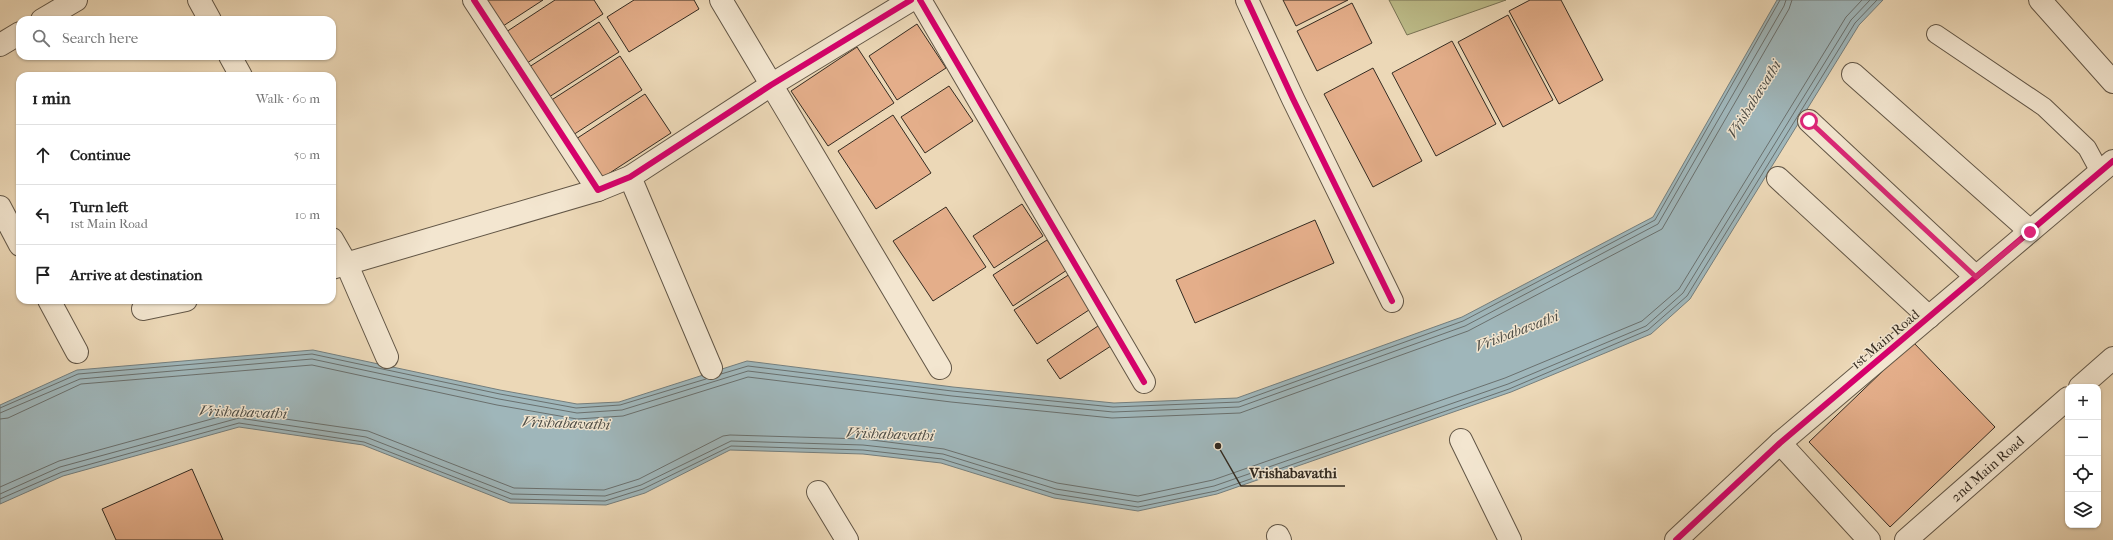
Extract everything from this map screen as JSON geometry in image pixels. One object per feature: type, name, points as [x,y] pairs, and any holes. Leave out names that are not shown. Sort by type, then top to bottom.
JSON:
[{"type":"street","points":[[49,16],[76,0]]},
{"type":"street","points":[[199,0],[208,16]]},
{"type":"street","points":[[474,0],[598,190]]},
{"type":"street","points":[[721,0],[940,368]]},
{"type":"street","points":[[339,267],[598,190],[630,177],[772,85],[911,0]]},
{"type":"street","points":[[920,0],[1144,382]]},
{"type":"street","points":[[1247,0],[1293,99],[1392,301]]},
{"type":"street","points":[[2040,0],[2113,82]]},
{"type":"street","points":[[0,45],[16,35]]},
{"type":"street","points":[[232,60],[239,72]]},
{"type":"street","points":[[1853,74],[2030,232]]},
{"type":"street","points":[[1809,121],[1976,277]]},
{"type":"street","name":"1st Main Road","points":[[1676,540],[1780,443],[2107,167]]},
{"type":"street","points":[[630,177],[711,368]]},
{"type":"street","points":[[1778,178],[1929,317]]},
{"type":"street","points":[[0,207],[16,237]]},
{"type":"street","points":[[336,255],[339,267],[387,357]]},
{"type":"street","points":[[51,304],[77,352]]},
{"type":"street","points":[[143,309],[167,304]]},
{"type":"street","points":[[2083,384],[2113,358]]},
{"type":"street","name":"2nd Main Road","points":[[1906,540],[2065,401]]},
{"type":"street","points":[[1461,440],[1510,540]]},
{"type":"street","points":[[1780,443],[1869,540]]},
{"type":"street","points":[[818,492],[847,540]]},
{"type":"lane","points":[[1936,34],[2044,107],[2107,167]]},
{"type":"green space","points":[[1389,0],[1506,0],[1407,35]]},
{"type":"water","points":[[1777,0],[1883,0],[1859,25],[1690,299],[1651,334],[1511,392],[1217,494],[1138,511],[1054,498],[941,463],[863,454],[730,450],[645,493],[606,505],[510,503],[363,445],[239,427],[63,476],[0,504],[0,405],[77,370],[313,350],[500,390],[577,404],[619,402],[747,361],[953,387],[1114,403],[1237,398],[1462,317],[1653,217]]},
{"type":"building","points":[[481,0],[543,0],[500,28]]},
{"type":"building","points":[[555,0],[594,0],[603,14],[524,65],[503,34]]},
{"type":"building","points":[[634,0],[694,0],[699,9],[629,52],[607,17]]},
{"type":"building","points":[[1283,0],[1348,0],[1296,26]]},
{"type":"building","points":[[1530,0],[1561,0],[1603,80],[1559,104],[1509,11]]},
{"type":"building","points":[[1352,3],[1372,43],[1317,71],[1297,31]]},
{"type":"building","points":[[1508,15],[1553,100],[1503,127],[1458,42]]},
{"type":"building","points":[[599,22],[619,52],[546,99],[526,69]]},
{"type":"building","points":[[917,24],[946,68],[897,100],[869,56]]},
{"type":"building","points":[[1452,41],[1496,124],[1436,156],[1392,73]]},
{"type":"building","points":[[857,47],[894,103],[828,146],[791,91]]},
{"type":"building","points":[[620,56],[642,90],[573,135],[550,101]]},
{"type":"building","points":[[1373,68],[1422,161],[1373,187],[1324,94]]},
{"type":"building","points":[[949,86],[973,121],[925,153],[901,117]]},
{"type":"building","points":[[645,94],[671,133],[602,178],[576,139]]},
{"type":"building","points":[[893,115],[931,173],[876,209],[838,151]]},
{"type":"building","points":[[1022,204],[1043,236],[994,268],[973,236]]},
{"type":"building","points":[[946,207],[986,267],[933,301],[893,241]]},
{"type":"building","points":[[1315,220],[1334,263],[1195,323],[1176,280]]},
{"type":"building","points":[[1047,240],[1067,270],[1013,306],[993,275]]},
{"type":"building","points":[[1070,274],[1092,308],[1037,344],[1014,310]]},
{"type":"building","points":[[1101,324],[1114,344],[1060,379],[1047,360]]},
{"type":"building","points":[[1913,342],[1995,427],[1890,527],[1809,442]]},
{"type":"building","points":[[192,469],[223,540],[116,540],[102,509]]},
{"type":"cycle path","points":[[474,0],[598,190],[630,177],[771,85],[911,0]]},
{"type":"cycle path","points":[[920,0],[1144,382]]},
{"type":"cycle path","points":[[1247,0],[1293,99],[1392,301]]},
{"type":"cycle path","points":[[1676,540],[1780,443],[2113,161]]},
{"type":"place","name":"Vrishabavathi","points":[[1218,446]]},
{"type":"route","points":[[1809,121],[1976,277],[2030,232]]}]
